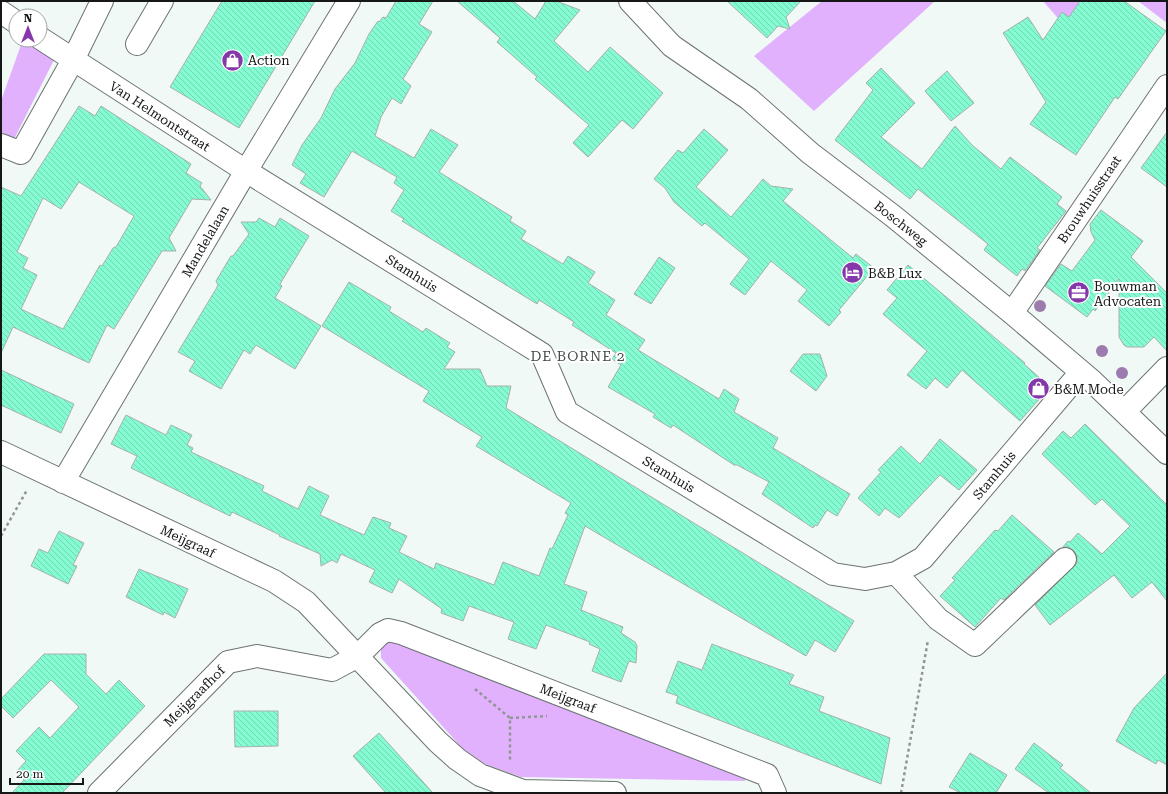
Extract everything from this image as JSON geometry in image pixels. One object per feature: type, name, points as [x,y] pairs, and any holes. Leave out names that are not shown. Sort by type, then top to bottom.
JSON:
[{"type":"street","points":[[1,145],[21,153],[73,60],[102,1]]},
{"type":"street","points":[[137,44],[162,1]]},
{"type":"street","name":"Mandelalaan","points":[[63,482],[246,171],[349,1]]},
{"type":"street","name":"Boschweg","points":[[630,1],[672,46],[749,99],[810,153],[893,216],[1012,313],[1125,411],[1167,452]]},
{"type":"street","name":"Van Helmontstraat","points":[[48,43],[246,171]]},
{"type":"street","name":"Brouwhuisstraat","points":[[1012,313],[1167,86]]},
{"type":"street","name":"Stamhuis","points":[[246,171],[542,354],[567,412],[833,574],[866,579],[896,573],[923,558],[1081,372]]},
{"type":"street","points":[[1125,411],[1167,368]]},
{"type":"street","name":"Meijgraaf","points":[[1,452],[274,581],[306,602],[438,742],[457,760],[480,775],[519,790],[615,793]]},
{"type":"street","points":[[896,573],[938,618],[975,645],[1065,559]]},
{"type":"street","name":"Meijgraaf","points":[[358,656],[380,634],[388,630],[401,633],[767,775],[775,793]]},
{"type":"street","name":"Meijgraafhof","points":[[100,793],[228,662],[257,656],[332,670],[358,656]]},
{"type":"path","points":[[1,536],[38,470]]},
{"type":"path","points":[[901,793],[930,632],[938,618]]},
{"type":"path","points":[[466,658],[460,676],[510,718],[519,790]]},
{"type":"shaded area","points":[[822,1],[935,1],[814,111],[754,56]]},
{"type":"shaded area","points":[[1043,1],[1097,1],[1069,31]]},
{"type":"shaded area","points":[[1138,1],[1167,1],[1167,23]]},
{"type":"shaded area","points":[[20,48],[34,48],[55,58],[9,149],[1,144],[1,101]]},
{"type":"shaded area","points":[[386,641],[396,641],[745,773],[745,781],[521,777],[487,765],[463,749],[381,658],[381,647]]},
{"type":"building","points":[[222,1],[315,1],[239,128],[170,87]]},
{"type":"building","points":[[396,1],[433,1],[419,24],[432,32],[403,79],[411,86],[401,104],[392,98],[381,117],[375,136],[414,158],[431,129],[458,145],[439,172],[512,217],[510,221],[526,231],[521,239],[563,264],[568,256],[595,272],[588,283],[615,300],[606,315],[645,340],[638,350],[719,399],[724,389],[739,399],[734,412],[778,438],[773,448],[850,494],[837,516],[827,510],[817,526],[815,525],[813,528],[762,494],[769,482],[737,465],[734,465],[673,425],[671,428],[653,417],[655,414],[608,387],[621,365],[612,359],[616,353],[572,325],[574,322],[539,300],[537,304],[402,221],[404,219],[391,211],[404,190],[394,183],[397,177],[352,151],[324,197],[300,183],[306,174],[292,165],[302,145],[321,118],[335,89],[355,63],[369,34],[378,21],[379,22],[383,17],[386,18]]},
{"type":"building","points":[[457,1],[513,1],[535,19],[546,1],[556,1],[580,10],[554,41],[588,72],[610,47],[663,93],[633,129],[622,120],[588,157],[573,143],[589,125],[535,79],[537,77],[497,42],[500,38]]},
{"type":"building","points":[[727,1],[801,1],[786,17],[790,29],[778,26],[767,38]]},
{"type":"building","points":[[1080,1],[1124,1],[1166,31],[1118,99],[1115,97],[1076,155],[1030,124],[1046,102],[1003,33],[1028,17],[1043,40],[1062,12],[1069,17]]},
{"type":"building","points":[[881,68],[915,103],[881,137],[922,169],[955,126],[972,145],[1001,169],[1010,157],[1062,197],[1057,204],[1066,211],[1037,248],[1040,250],[1025,271],[1022,269],[1017,276],[984,250],[988,244],[918,189],[910,199],[835,140],[873,90],[866,83]]},
{"type":"building","points":[[947,71],[974,103],[951,121],[925,91]]},
{"type":"building","points":[[79,106],[95,116],[101,106],[191,164],[186,173],[202,183],[200,186],[211,200],[192,199],[169,238],[176,251],[162,251],[114,329],[107,325],[89,363],[13,327],[1,353],[1,187],[21,196]],"holes":[[[79,182],[134,216],[116,247],[113,248],[102,266],[100,265],[63,329],[21,309],[37,275],[23,268],[28,258],[17,252],[43,198],[61,209]]]},
{"type":"building","points":[[704,129],[728,150],[696,187],[731,217],[763,179],[771,186],[793,189],[783,201],[853,258],[856,254],[874,268],[839,310],[841,312],[829,326],[798,301],[807,290],[771,261],[745,295],[730,284],[749,259],[705,223],[702,226],[674,202],[665,188],[654,179],[678,150],[683,153]]},
{"type":"building","points":[[1167,132],[1167,187],[1141,168]]},
{"type":"building","points":[[1101,210],[1143,241],[1131,257],[1167,293],[1167,351],[1154,337],[1144,347],[1127,347],[1124,345],[1119,337],[1119,279],[1095,311],[1093,309],[1087,317],[1045,286],[1061,264],[1072,271],[1095,240],[1091,232],[1090,224]]},
{"type":"building","points":[[259,218],[275,227],[280,218],[309,236],[280,284],[282,286],[275,298],[321,326],[295,369],[256,345],[250,354],[244,350],[221,389],[189,371],[195,361],[178,352],[216,289],[218,285],[216,281],[231,256],[233,256],[249,234],[241,222],[256,222]]},
{"type":"building","points":[[659,257],[675,268],[651,304],[634,294]]},
{"type":"building","points":[[908,265],[1025,363],[1024,364],[1050,387],[1020,421],[962,370],[947,388],[935,378],[926,389],[907,375],[927,351],[883,314],[897,298],[887,290]]},
{"type":"building","points":[[349,282],[391,307],[389,311],[423,332],[426,328],[450,343],[447,347],[455,352],[444,369],[480,369],[487,386],[511,386],[506,408],[854,621],[835,652],[815,640],[806,656],[585,526],[564,584],[587,592],[581,610],[623,627],[621,633],[635,642],[637,646],[636,663],[629,661],[621,682],[592,671],[600,649],[589,644],[590,642],[546,625],[536,649],[508,639],[514,622],[469,606],[463,621],[441,613],[442,609],[399,579],[392,593],[369,582],[375,570],[341,554],[337,563],[332,560],[321,566],[320,554],[279,536],[280,535],[232,512],[230,516],[131,468],[137,456],[111,444],[126,415],[166,435],[171,425],[192,435],[187,445],[193,448],[191,452],[264,486],[262,491],[298,509],[309,486],[329,496],[320,515],[364,535],[373,517],[391,523],[389,528],[407,536],[399,552],[434,569],[436,563],[494,585],[503,562],[539,576],[550,548],[552,549],[568,515],[565,513],[571,503],[476,446],[482,437],[423,401],[429,391],[322,326]]},
{"type":"building","points":[[803,354],[820,354],[827,376],[816,391],[790,371]]},
{"type":"building","points":[[1,370],[74,404],[61,433],[1,405]]},
{"type":"building","points":[[1085,424],[1167,505],[1167,601],[1152,582],[1132,598],[1114,575],[1050,625],[1035,605],[1077,563],[1077,556],[1074,551],[1069,547],[1063,547],[1078,533],[1102,554],[1130,526],[1102,499],[1095,505],[1042,454],[1063,431],[1071,438]]},
{"type":"building","points":[[940,439],[977,470],[959,490],[940,475],[899,518],[885,508],[879,516],[858,498],[881,472],[878,470],[901,446],[920,464]]},
{"type":"building","points":[[1012,515],[1054,552],[1004,600],[1001,598],[975,627],[940,596],[955,580],[952,578],[995,530],[998,531]]},
{"type":"building","points":[[59,531],[84,543],[73,565],[77,566],[68,584],[31,566],[39,549],[48,553]]},
{"type":"building","points":[[139,569],[188,589],[175,618],[164,612],[163,615],[126,597]]},
{"type":"building","points":[[712,644],[794,675],[789,684],[824,697],[819,711],[890,738],[881,784],[676,703],[678,696],[666,692],[678,661],[702,670]]},
{"type":"building","points":[[44,654],[86,654],[86,674],[106,694],[119,680],[145,706],[62,793],[12,793],[24,780],[16,772],[26,761],[16,751],[39,727],[50,738],[79,707],[51,680],[13,718],[1,706],[1,699]]},
{"type":"building","points":[[1167,673],[1167,765],[1158,760],[1156,764],[1116,741],[1134,708]]},
{"type":"building","points":[[234,711],[278,711],[278,746],[235,747]]},
{"type":"building","points":[[379,733],[433,793],[386,793],[353,756]]},
{"type":"building","points":[[1034,743],[1063,765],[1060,768],[1091,793],[1049,793],[1015,769]]},
{"type":"building","points":[[970,753],[1007,775],[996,793],[961,793],[949,787]]},
{"type":"place","name":"Action","points":[[232,60]]},
{"type":"place","name":"B&B Lux","points":[[853,273]]},
{"type":"place","name":"Bouwman Advocaten","points":[[1078,293]]},
{"type":"place","name":"B&M Mode","points":[[1038,389]]},
{"type":"district","name":"DE BORNE 2","points":[[578,356]]}]
